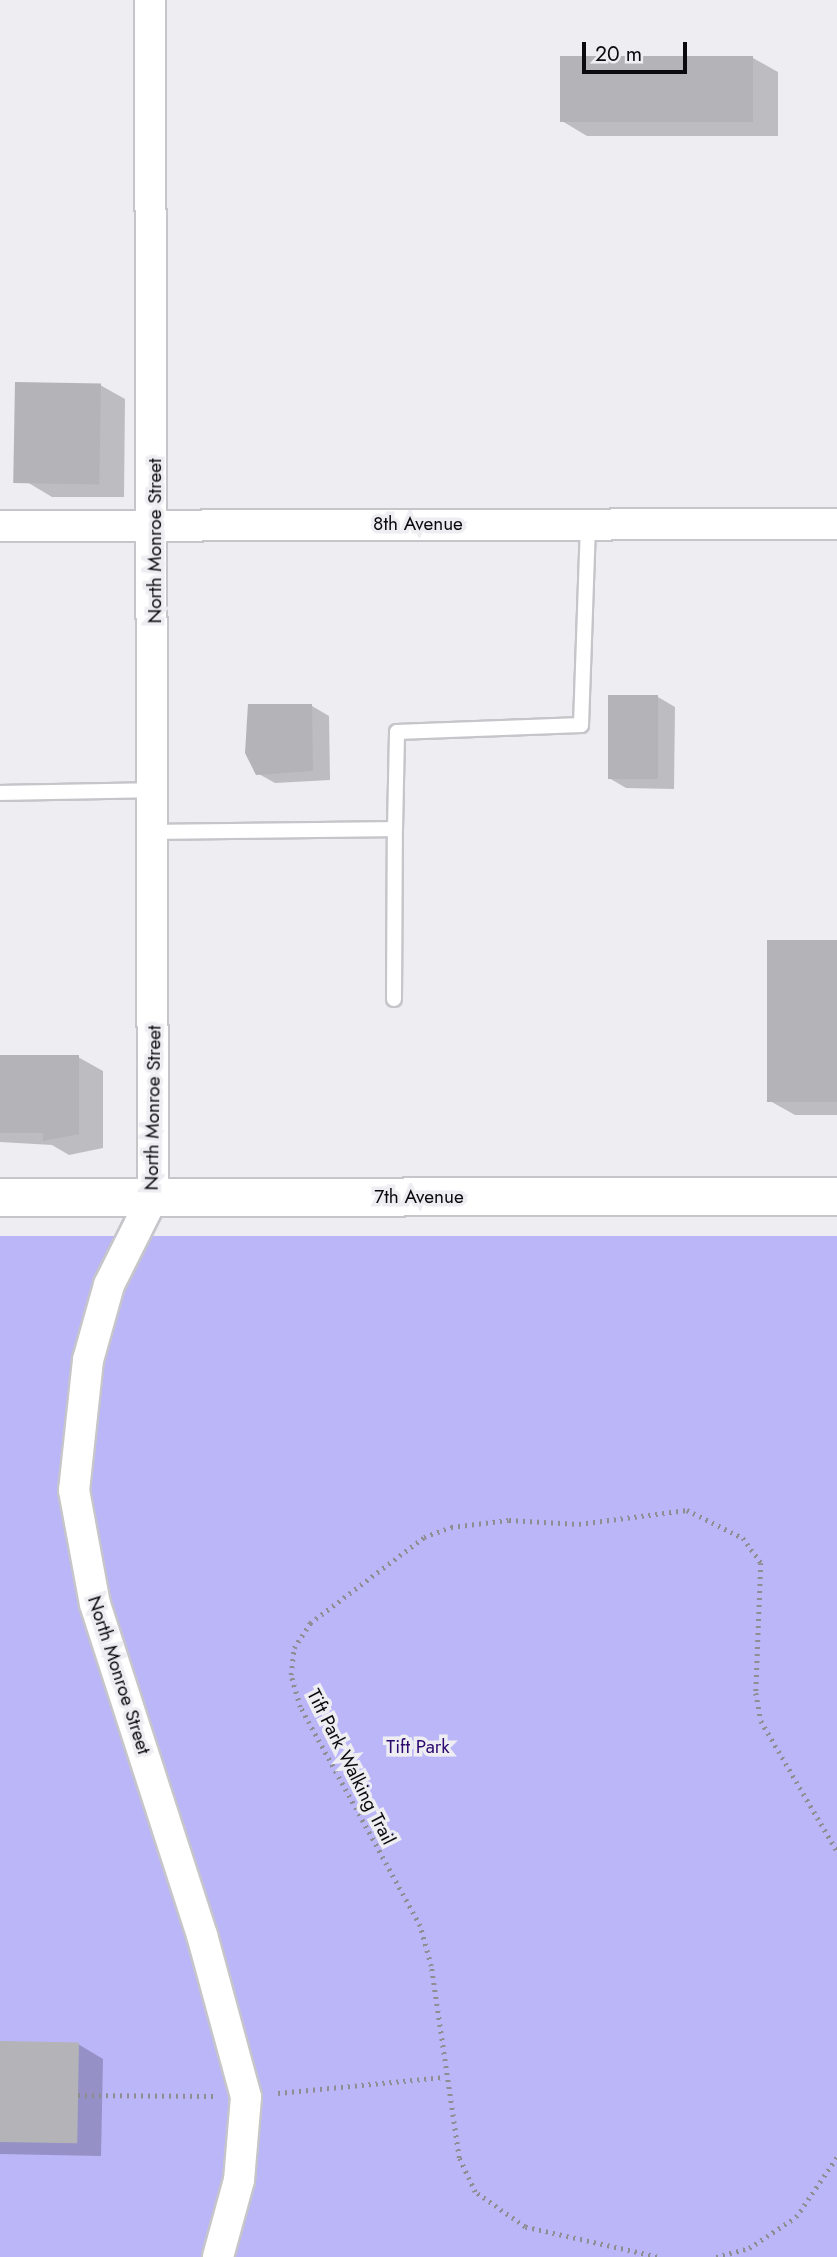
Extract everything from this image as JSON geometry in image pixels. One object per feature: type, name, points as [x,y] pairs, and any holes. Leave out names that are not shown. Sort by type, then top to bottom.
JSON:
[{"type":"street","name":"North Monroe Street","points":[[150,0],[156,523],[153,1197],[109,1285],[88,1360],[74,1490],[95,1604],[202,1935],[246,2096],[239,2179],[218,2257]]},
{"type":"street","name":"8th Avenue","points":[[0,526],[156,523],[837,524]]},
{"type":"street","name":"7th Avenue","points":[[0,1197],[837,1196]]},
{"type":"lane","points":[[394,999],[397,732],[581,725],[588,524]]},
{"type":"lane","points":[[0,793],[154,790]]},
{"type":"lane","points":[[153,832],[395,829]]},
{"type":"path","name":"Tift Park Walking Trail","points":[[657,2257],[525,2227],[475,2192],[459,2158],[431,1966],[419,1927],[300,1707],[291,1675],[294,1648],[310,1623],[425,1537],[451,1527],[509,1520],[579,1524],[687,1510],[743,1538],[761,1563],[756,1693],[761,1721],[837,1851]]},
{"type":"path","points":[[716,2257],[749,2248],[796,2217],[837,2157]]},
{"type":"green space","name":"Tift Park","points":[[0,1236],[837,1236],[837,2257],[0,2257]]},
{"type":"building","points":[[560,56],[753,56],[753,122],[560,122]]},
{"type":"building","points":[[15,382],[101,384],[99,484],[13,483]]},
{"type":"building","points":[[608,695],[658,695],[658,779],[608,779]]},
{"type":"building","points":[[248,704],[312,704],[313,771],[256,775],[245,753]]},
{"type":"building","points":[[767,940],[837,940],[837,1102],[767,1102]]},
{"type":"building","points":[[0,1055],[79,1055],[79,1134],[43,1141],[43,1133],[0,1133]]},
{"type":"building","points":[[0,2041],[79,2042],[77,2143],[0,2142]]}]
